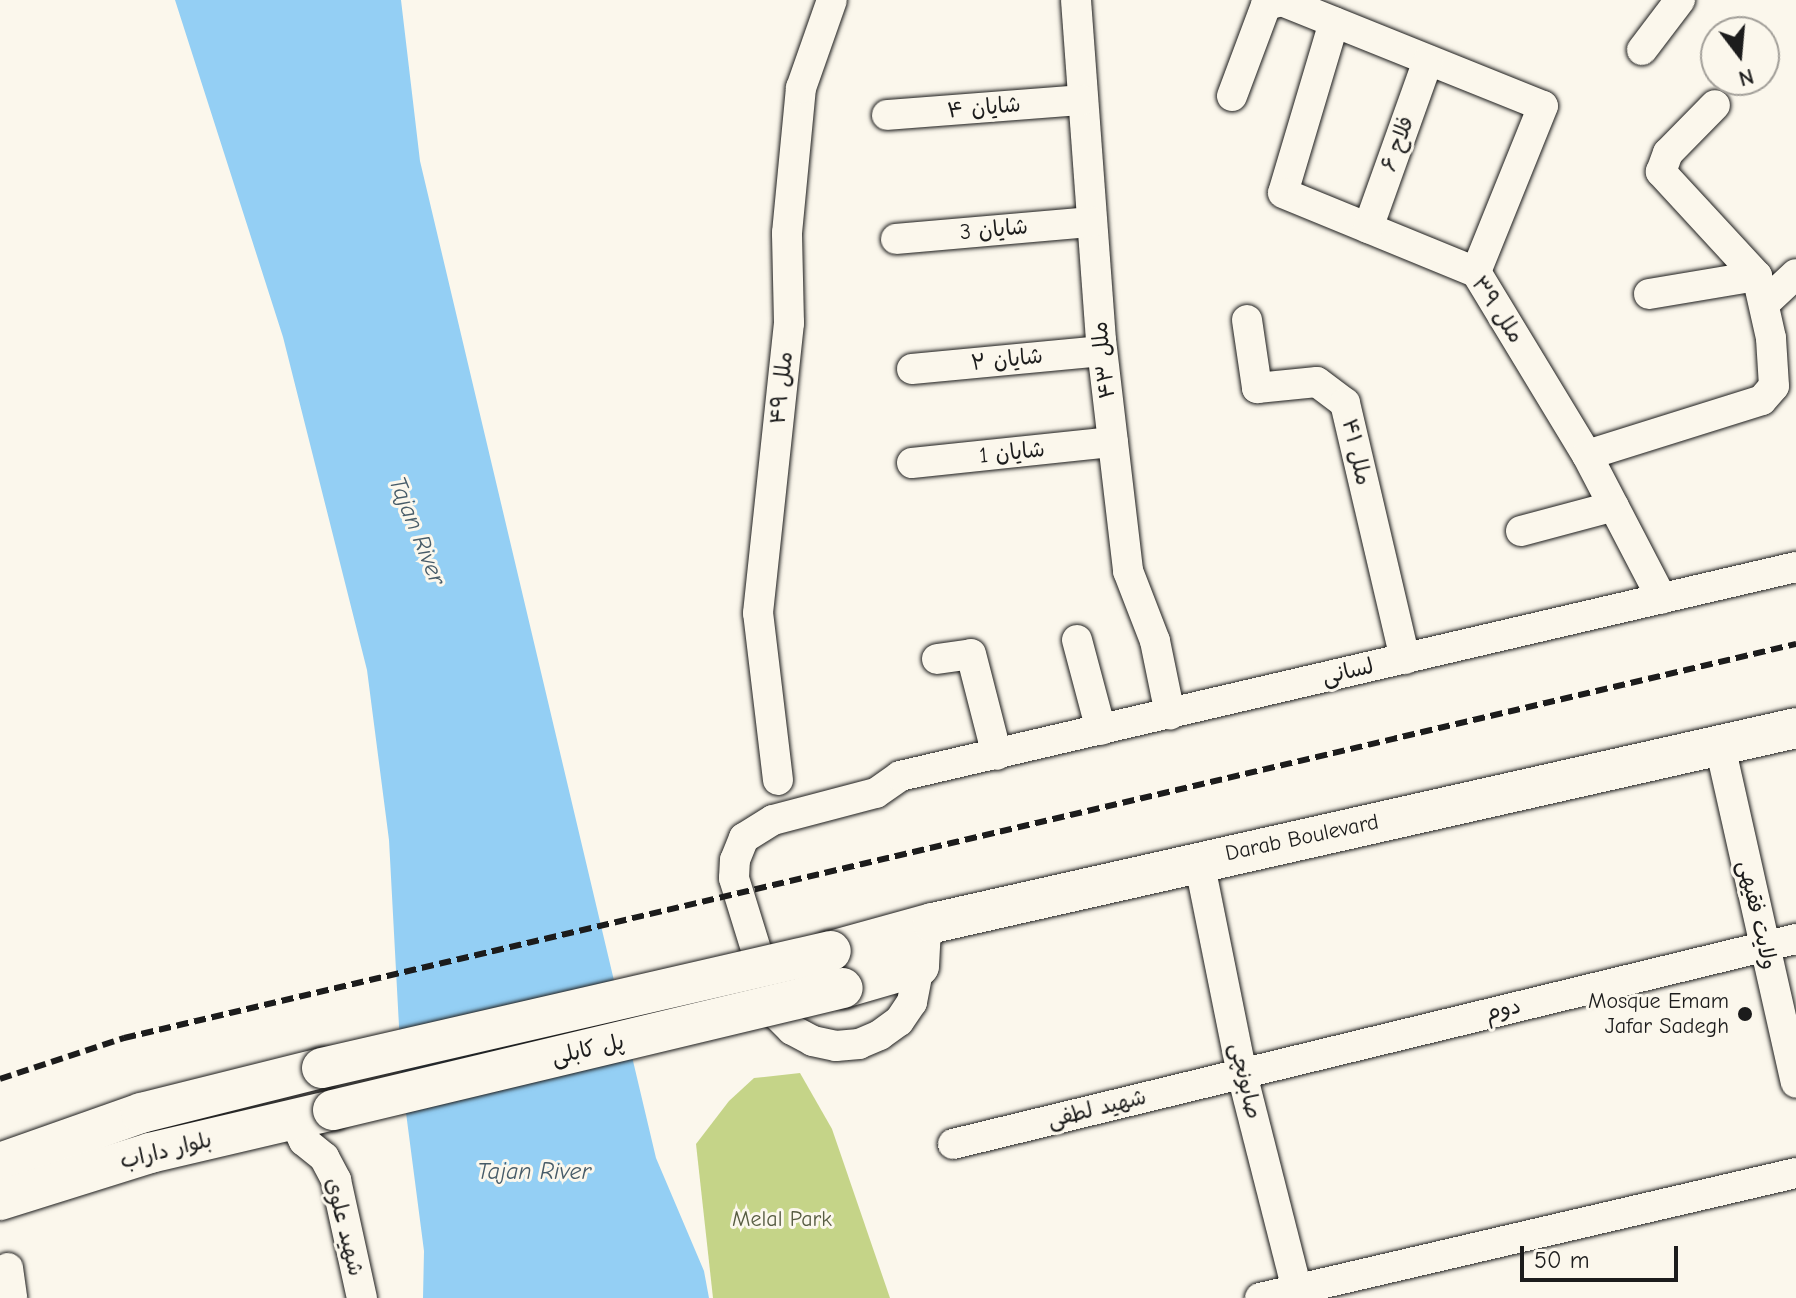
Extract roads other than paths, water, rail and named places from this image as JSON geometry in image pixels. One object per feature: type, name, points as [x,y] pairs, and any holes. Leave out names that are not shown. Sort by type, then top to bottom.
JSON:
[{"type":"main road","name":"Darab Boulevard","points":[[831,951],[933,923],[1199,861],[1796,728]]},
{"type":"main road","name":"Darab Boulevard","points":[[1720,746],[1762,758],[1796,750]]},
{"type":"main road","points":[[919,966],[921,932],[933,923]]},
{"type":"main road","name":"پل کابلی","points":[[322,1068],[831,951]]},
{"type":"main road","name":"پل کابلی","points":[[333,1110],[843,988],[919,966]]},
{"type":"main road","name":"بلوار داراب","points":[[0,1163],[141,1113],[322,1068]]},
{"type":"main road","name":"بلوار داراب","points":[[0,1200],[150,1153],[333,1110]]},
{"type":"street","name":"ملل ۴۹","points":[[778,780],[758,613],[789,323],[787,233],[801,88],[832,0]]},
{"type":"street","name":"ملل ۴۳","points":[[1076,0],[1081,100],[1102,351],[1128,571],[1155,641],[1170,714]]},
{"type":"street","points":[[1642,50],[1680,0]]},
{"type":"street","points":[[1232,96],[1266,5],[1282,1],[1543,106],[1476,272]]},
{"type":"street","name":"ملل ۳۹","points":[[1334,22],[1283,193],[1476,272],[1587,455],[1662,599]]},
{"type":"street","name":"فلاح ۶","points":[[1368,228],[1428,60]]},
{"type":"street","name":"شایان ۴","points":[[887,115],[1081,100]]},
{"type":"street","points":[[1587,455],[1762,400],[1774,386],[1761,289],[1661,172],[1668,153],[1715,105]]},
{"type":"street","name":"شایان 3","points":[[896,239],[1091,222]]},
{"type":"street","points":[[1649,294],[1761,289],[1796,274]]},
{"type":"street","name":"ملل ۴۱","points":[[1247,320],[1257,388],[1317,382],[1345,403],[1405,659]]},
{"type":"street","name":"شایان ۲","points":[[912,369],[1102,351]]},
{"type":"street","name":"شایان 1","points":[[912,463],[1113,442]]},
{"type":"street","points":[[1521,531],[1614,506]]},
{"type":"street","name":"لسانی","points":[[919,966],[912,1002],[899,1021],[880,1035],[859,1044],[836,1046],[813,1041],[792,1030],[776,1014],[734,878],[735,860],[744,838],[773,820],[876,793],[900,776],[1796,567]]},
{"type":"street","points":[[1077,640],[1101,730]]},
{"type":"street","points":[[937,659],[971,654],[997,755]]},
{"type":"street","name":"ولایت فقیهی","points":[[1720,746],[1796,1083]]},
{"type":"street","name":"صابونچی","points":[[1199,861],[1242,1074],[1297,1294]]},
{"type":"street","name":"دوم","points":[[1242,1074],[1796,939]]},
{"type":"street","name":"شهید لطفی","points":[[953,1144],[1242,1074]]},
{"type":"street","name":"شهید علوی","points":[[294,1120],[304,1141],[324,1157],[336,1180],[362,1298]]},
{"type":"street","points":[[1260,1298],[1297,1294],[1796,1173]]},
{"type":"water","name":"Tajan River","points":[[175,0],[401,0],[420,161],[656,1158],[704,1271],[709,1298],[423,1298],[424,1251],[402,1082],[389,840],[367,670],[283,337]]},
{"type":"railway","points":[[0,1079],[124,1038],[1796,644]]},
{"type":"place","name":"Mosque Emam Jafar Sadegh","points":[[1745,1014]]},
{"type":"park label","name":"Melal Park","points":[[782,1220]]}]
